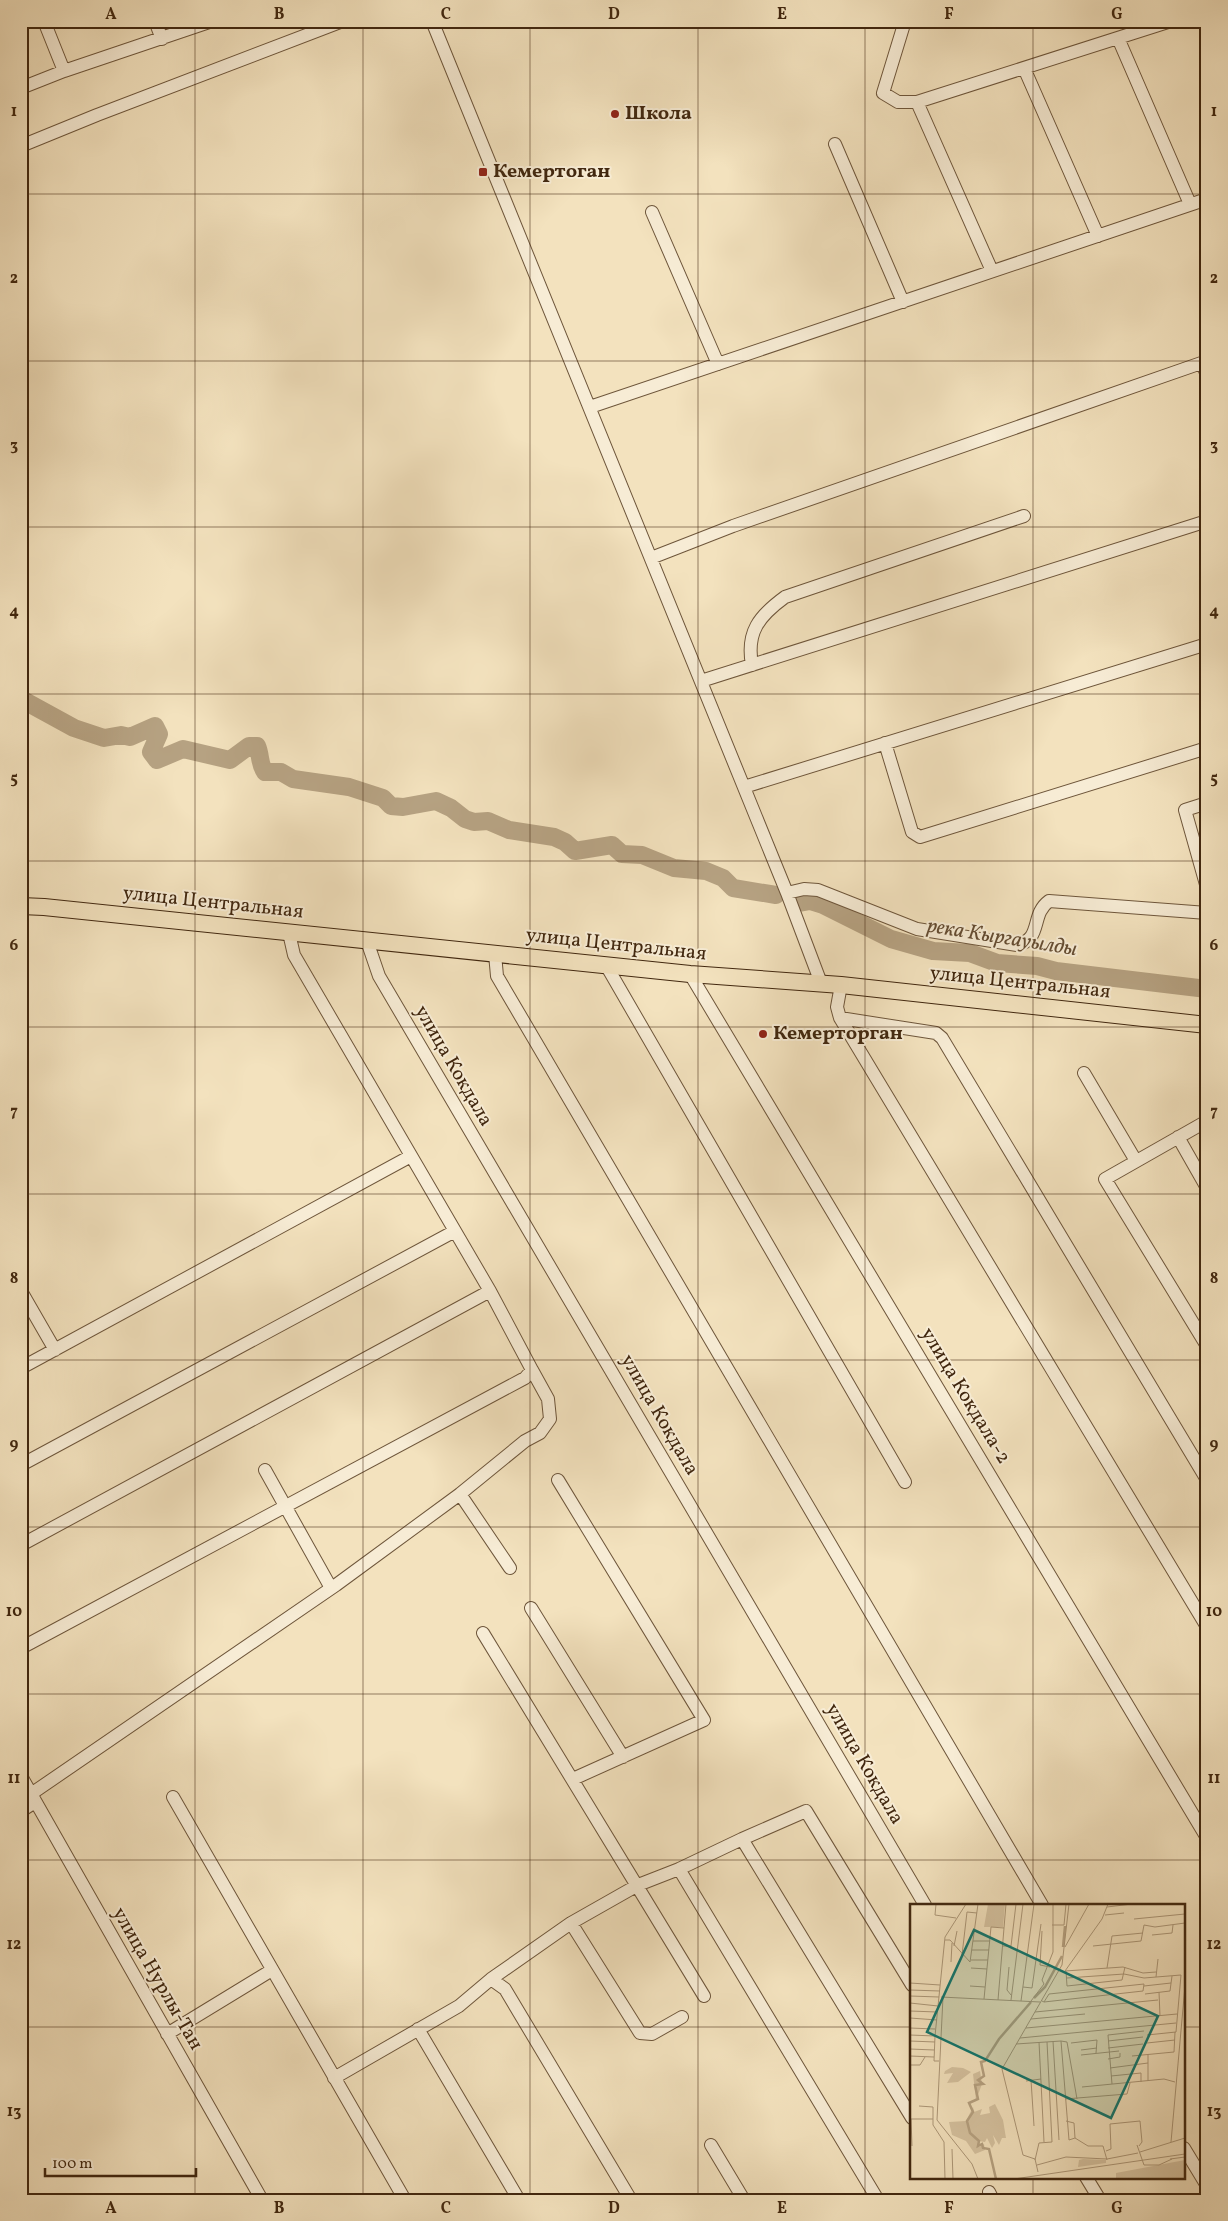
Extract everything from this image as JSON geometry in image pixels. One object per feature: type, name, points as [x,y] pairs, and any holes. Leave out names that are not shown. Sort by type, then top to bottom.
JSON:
[{"type":"main road","name":"улица Центральная","points":[[21,906],[44,906],[690,974],[841,985],[1207,1025]]},
{"type":"street","points":[[44,21],[64,71]]},
{"type":"street","points":[[155,21],[162,39]]},
{"type":"street","points":[[21,88],[64,71],[212,21]]},
{"type":"street","points":[[21,146],[343,21]]},
{"type":"street","points":[[432,21],[787,892],[821,983]]},
{"type":"street","points":[[905,21],[883,93],[898,102],[917,102],[1171,21]]},
{"type":"street","points":[[1118,38],[1190,204]]},
{"type":"street","points":[[1024,68],[1098,236]]},
{"type":"street","points":[[917,102],[992,271]]},
{"type":"street","points":[[834,144],[903,302]]},
{"type":"street","points":[[590,407],[1207,199]]},
{"type":"street","points":[[652,212],[718,364]]},
{"type":"street","points":[[651,558],[733,526],[1204,362],[1207,375]]},
{"type":"street","points":[[752,665],[748,648],[753,630],[771,607],[785,597],[1024,516]]},
{"type":"street","points":[[701,681],[1207,521]]},
{"type":"street","points":[[744,787],[1207,644]]},
{"type":"street","points":[[885,743],[912,832],[920,837],[1207,748]]},
{"type":"street","points":[[1207,803],[1185,810],[1207,888]]},
{"type":"street","points":[[787,892],[804,889],[818,890],[917,930],[1017,945],[1026,943],[1032,937],[1041,907],[1049,901],[1207,913]]},
{"type":"street","points":[[21,1811],[33,1798],[331,1588],[460,1494],[525,1441],[540,1433],[550,1419],[548,1399],[490,1291],[294,955],[289,933]]},
{"type":"street","name":"улица Кокдала","points":[[367,941],[379,976],[923,1904]]},
{"type":"street","points":[[495,954],[497,976],[1041,1904]]},
{"type":"street","points":[[606,965],[905,1482]]},
{"type":"street","name":"улица Кокдала-2","points":[[690,974],[1207,1838]]},
{"type":"street","points":[[841,985],[837,1007],[840,1018],[1207,1627]]},
{"type":"street","points":[[840,1018],[936,1033],[942,1038],[1207,1480]]},
{"type":"street","points":[[1084,1072],[1136,1161]]},
{"type":"street","points":[[1207,1121],[1105,1179],[1207,1346]]},
{"type":"street","points":[[1178,1137],[1207,1188]]},
{"type":"street","points":[[21,1368],[411,1156]]},
{"type":"street","points":[[21,1465],[455,1232]]},
{"type":"street","points":[[21,1290],[55,1350]]},
{"type":"street","points":[[21,1545],[490,1291]]},
{"type":"street","points":[[21,1648],[525,1378],[532,1370]]},
{"type":"street","points":[[265,1470],[331,1588]]},
{"type":"street","points":[[558,1480],[704,1720],[573,1779]]},
{"type":"street","points":[[460,1494],[510,1568]]},
{"type":"street","points":[[532,1608],[623,1757]]},
{"type":"street","points":[[483,1633],[704,1996]]},
{"type":"street","name":"улица Нурлы-Тан","points":[[21,1776],[262,2200]]},
{"type":"street","points":[[173,1797],[405,2200]]},
{"type":"street","points":[[334,2078],[459,2006],[491,1979],[571,1923],[638,1885],[806,1811],[910,1982]]},
{"type":"street","points":[[742,1838],[910,2115]]},
{"type":"street","points":[[678,1869],[878,2200]]},
{"type":"street","points":[[571,1923],[640,2033],[652,2034],[682,2017]]},
{"type":"street","points":[[167,2034],[272,1970]]},
{"type":"street","points":[[491,1979],[505,1989],[631,2200]]},
{"type":"street","points":[[418,2029],[519,2200]]},
{"type":"street","points":[[711,2145],[744,2200]]},
{"type":"street","points":[[1186,2151],[1207,2186]]},
{"type":"street","points":[[1087,2178],[1100,2200]]},
{"type":"waterway","name":"река Кыргауылды","points":[[21,699],[74,728],[104,738],[121,735],[130,737],[155,726],[159,734],[151,752],[157,760],[183,749],[230,760],[249,746],[257,746],[265,772],[281,772],[293,779],[349,787],[383,798],[391,806],[403,807],[436,801],[451,808],[465,819],[474,822],[488,821],[509,830],[554,837],[565,842],[575,851],[612,845],[622,854],[642,855],[674,868],[706,871],[723,878],[733,888],[776,895]]},
{"type":"waterway","name":"река Кыргауылды","points":[[799,903],[810,901],[823,905],[891,939],[933,951],[970,953],[997,963],[1037,966],[1056,971],[1207,989]]},
{"type":"place","name":"Школа","points":[[615,114]]},
{"type":"place","name":"Кемертоган","points":[[483,172]]},
{"type":"place","name":"Кемерторган","points":[[763,1034]]}]
